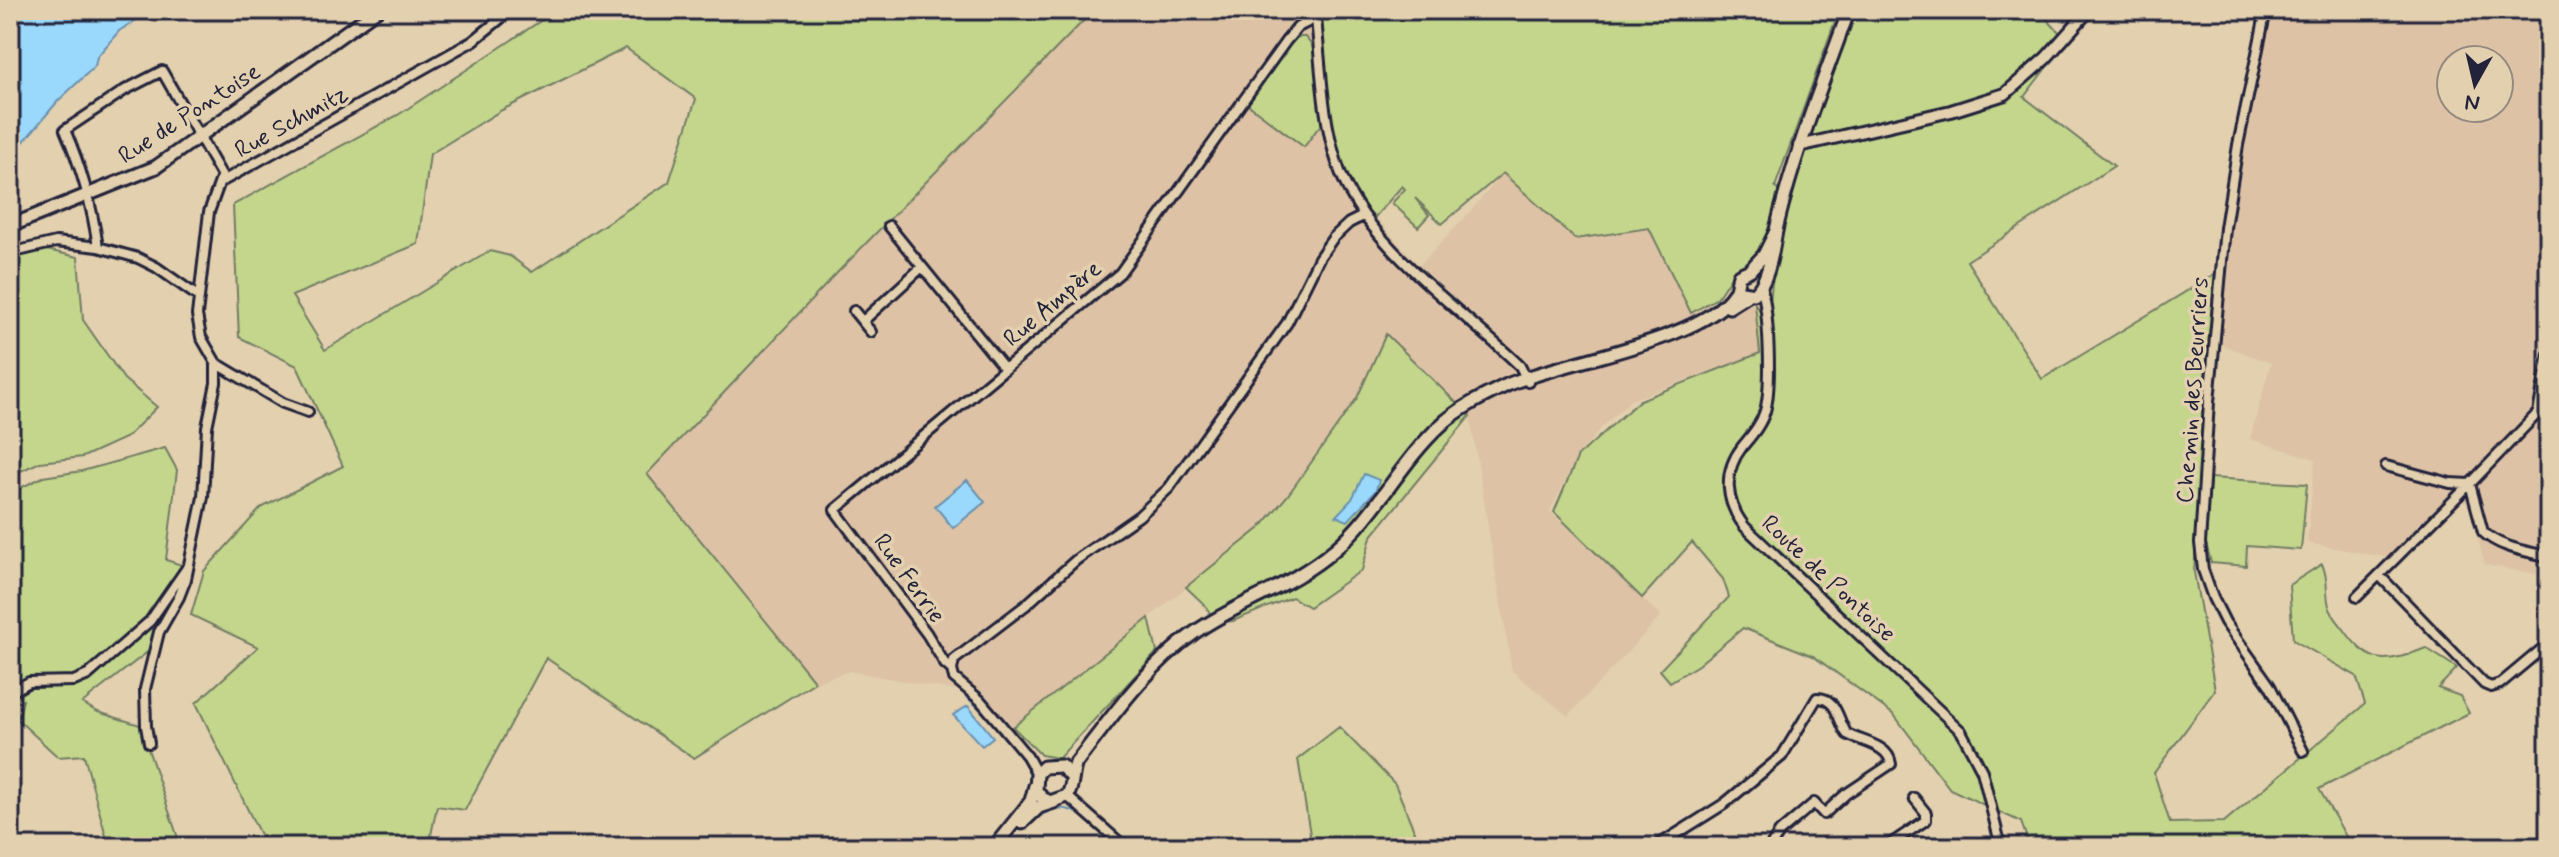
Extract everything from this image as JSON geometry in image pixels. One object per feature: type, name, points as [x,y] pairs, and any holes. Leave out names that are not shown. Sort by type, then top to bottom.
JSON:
[{"type":"main road","name":"Rue de Pontoise","points":[[10,226],[156,167],[377,10]]},
{"type":"main road","points":[[1527,380],[1678,338],[1711,321],[1756,289],[1772,257],[1799,146],[1849,10]]},
{"type":"main road","points":[[997,847],[1031,801],[1039,776],[1061,766],[1161,662],[1193,634],[1237,606],[1301,573],[1335,550],[1356,529],[1422,446],[1450,420],[1527,380],[1685,328],[1724,304],[1737,286],[1740,273],[1750,270],[1764,255],[1776,231]]},
{"type":"main road","points":[[1750,270],[1759,274],[1756,289]]},
{"type":"main road","points":[[1737,286],[1741,292],[1756,289]]},
{"type":"main road","points":[[1070,775],[1118,709]]},
{"type":"main road","points":[[997,847],[1035,811],[1067,796],[1072,786],[1070,775],[1061,766]]},
{"type":"main road","points":[[1039,776],[1042,798],[1054,802]]},
{"type":"street","name":"Rue Schmitz","points":[[221,182],[473,41],[511,10]]},
{"type":"street","points":[[1799,146],[1951,111],[2005,94],[2046,58],[2089,10]]},
{"type":"street","name":"Chemin des Beurriers","points":[[2266,10],[2238,145],[2225,228],[2200,543],[2203,570],[2213,598],[2225,622],[2270,686],[2303,751]]},
{"type":"street","name":"Rue Ampère","points":[[835,510],[1120,273],[1292,33],[1306,21],[1316,18],[1328,126],[1344,184],[1363,216]]},
{"type":"street","points":[[98,247],[90,195],[66,127],[162,71],[220,172],[221,182],[209,212],[197,325],[216,363],[216,383],[207,427],[203,497],[191,562],[179,597],[159,632],[145,689],[149,743]]},
{"type":"street","points":[[952,670],[955,659],[1026,605],[1076,560],[1139,516],[1169,488],[1287,323],[1326,248],[1339,231],[1363,216],[1394,251],[1515,361],[1527,380]]},
{"type":"street","points":[[889,226],[1005,369]]},
{"type":"street","points":[[10,253],[56,242],[98,247],[138,258],[199,297]]},
{"type":"street","points":[[863,321],[922,267]]},
{"type":"street","name":"Route de Pontoise","points":[[1756,289],[1765,313],[1768,398],[1761,422],[1736,456],[1729,472],[1728,490],[1733,507],[1745,527],[1961,731],[1982,771],[2001,847]]},
{"type":"street","points":[[854,311],[871,332]]},
{"type":"street","points":[[2357,597],[2532,422],[2538,413],[2549,354]]},
{"type":"street","points":[[216,363],[283,403],[308,412]]},
{"type":"street","points":[[2386,466],[2450,483],[2470,484]]},
{"type":"street","points":[[2470,484],[2483,532],[2487,536],[2497,543],[2549,557]]},
{"type":"street","name":"Rue Ferrie","points":[[835,510],[927,634],[957,682],[980,700],[1027,756],[1039,776]]},
{"type":"street","points":[[10,693],[29,682],[74,681],[88,675],[150,621],[191,562]]},
{"type":"street","points":[[2379,575],[2484,684],[2491,687],[2500,684],[2549,643]]},
{"type":"street","points":[[1656,845],[1724,804],[1782,756],[1818,697],[1834,704],[1843,728],[1850,736],[1881,748],[1891,758],[1891,764],[1857,786],[1824,814],[1814,803],[1780,832],[1770,847]]},
{"type":"street","points":[[1067,796],[1125,847]]},
{"type":"street","points":[[1886,847],[1926,820],[1926,813],[1914,798]]},
{"type":"shaded area","points":[[1094,10],[1309,10],[1328,126],[1358,205],[1375,217],[1419,266],[1503,173],[1575,239],[1649,228],[1691,313],[1755,304],[1760,353],[1631,400],[1601,428],[1578,456],[1550,511],[1661,616],[1568,716],[1512,671],[1470,416],[1386,334],[1357,398],[1288,495],[1260,528],[1013,727],[971,687],[952,690],[850,671],[815,682],[647,475],[837,273]]},
{"type":"shaded area","points":[[2271,10],[2549,10],[2549,249],[2539,293],[2549,300],[2549,560],[2538,574],[2485,565],[2469,506],[2456,494],[2390,558],[2307,543],[2315,459],[2250,439],[2271,363],[2220,344],[2228,227],[2238,160]]},
{"type":"green space","points":[[557,10],[1094,10],[837,273],[647,474],[815,682],[694,758],[546,658],[465,810],[437,806],[431,835],[446,847],[266,847],[196,703],[258,647],[191,615],[204,571],[261,508],[343,466],[297,366],[239,337],[233,205],[398,115]],"holes":[[[626,48],[696,99],[669,182],[532,272],[510,256],[490,251],[325,350],[292,296],[418,244],[430,154],[502,110]]]},
{"type":"green space","points":[[1309,10],[1839,10],[1775,187],[1780,193],[1759,256],[1731,277],[1717,298],[1691,313],[1649,228],[1575,239],[1503,173],[1442,224],[1415,198],[1429,215],[1418,227],[1392,203],[1405,189],[1402,186],[1375,217],[1358,206],[1328,126],[1318,128],[1304,147],[1246,103],[1290,41],[1305,37],[1315,49]]},
{"type":"green space","points":[[1856,10],[2038,10],[2059,32],[2071,35],[2024,97],[2114,166],[1967,261],[2042,379],[2215,274],[2202,411],[2205,418],[2194,572],[2215,690],[2154,773],[2170,823],[2224,822],[2365,704],[2356,676],[2293,640],[2289,585],[2322,564],[2330,609],[2364,652],[2373,657],[2391,659],[2426,648],[2457,668],[2438,688],[2460,696],[2469,713],[2319,789],[2352,847],[2030,847],[2021,822],[1950,789],[1894,715],[1813,656],[1743,628],[1698,665],[1670,682],[1660,670],[1729,597],[1723,579],[1692,542],[1642,598],[1554,512],[1578,456],[1640,400],[1760,353],[1755,304],[1762,312],[1772,315],[1772,283],[1798,164],[1803,149],[1826,134],[1809,139]]},
{"type":"green space","points":[[42,249],[78,257],[83,320],[124,379],[157,407],[127,437],[83,457],[40,462],[10,476],[10,260]]},
{"type":"green space","points":[[1386,334],[1470,416],[1371,537],[1362,570],[1309,607],[1292,597],[1233,621],[1215,623],[1206,606],[1186,587],[1260,528],[1288,495],[1357,398]]},
{"type":"green space","points":[[165,448],[177,470],[166,560],[185,566],[150,650],[82,703],[98,712],[140,725],[181,847],[109,847],[84,755],[58,757],[18,720],[23,700],[10,705],[10,493],[43,477],[82,471]]},
{"type":"green space","points":[[2210,478],[2307,484],[2301,550],[2247,546],[2246,566],[2211,563],[2206,543]]},
{"type":"green space","points":[[1149,618],[1157,652],[1059,758],[1041,755],[1013,727]]},
{"type":"green space","points":[[1339,727],[1395,784],[1421,847],[1312,847],[1298,759]]},
{"type":"water","points":[[24,10],[152,10],[119,31],[97,57],[95,66],[58,101],[10,158],[10,19]]},
{"type":"water","points":[[1364,474],[1379,480],[1376,490],[1348,521],[1336,516],[1352,499]]},
{"type":"water","points":[[967,480],[985,502],[953,528],[935,506]]},
{"type":"water","points":[[968,706],[993,737],[982,746],[953,715]]},
{"type":"waterway","points":[[966,697],[1020,756],[1029,773],[1029,786]]},
{"type":"waterway","points":[[1027,827],[1044,814],[1059,808],[1083,816],[1092,823]]}]
